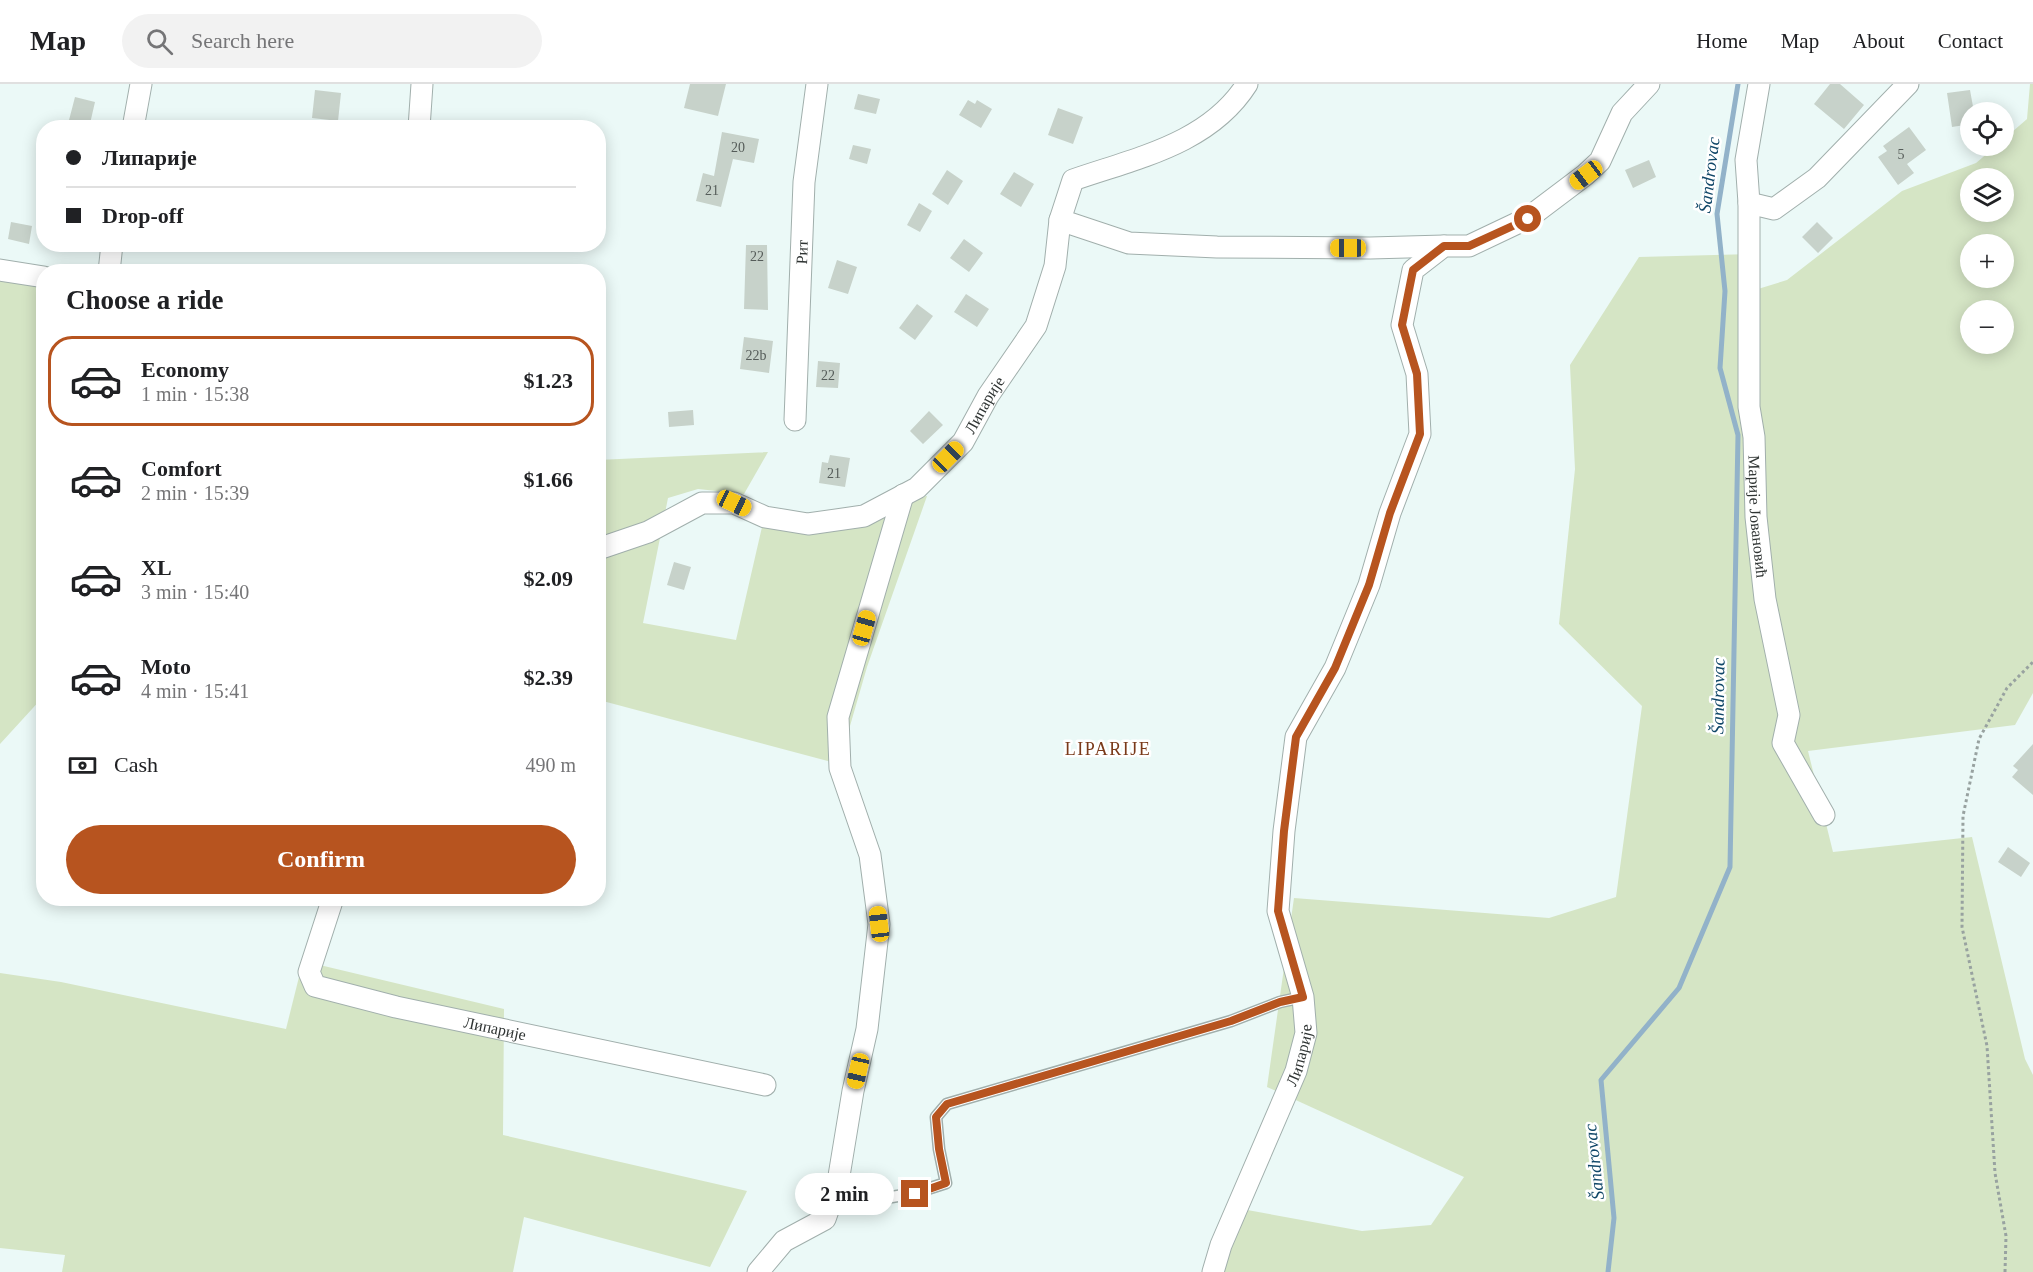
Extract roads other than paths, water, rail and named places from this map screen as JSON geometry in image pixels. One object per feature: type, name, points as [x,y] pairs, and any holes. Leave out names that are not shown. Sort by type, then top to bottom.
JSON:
[{"type":"street","points":[[134,120],[141,84]]},
{"type":"street","points":[[420,120],[422,84]]},
{"type":"street","name":"Рит","points":[[795,420],[804,182],[817,84]]},
{"type":"street","name":"Липарије","points":[[606,546],[648,532],[702,503],[734,503],[765,517],[808,524],[864,516],[917,488],[963,442],[988,396],[1036,326],[1055,266],[1060,220],[1073,180],[1182,142],[1215,122],[1247,84]]},
{"type":"street","points":[[1060,220],[1130,243],[1229,248],[1469,246],[1528,219],[1586,175],[1600,161],[1622,113],[1649,84]]},
{"type":"street","name":"Марије Јовановић","points":[[1759,84],[1746,160],[1749,203],[1749,407],[1754,437],[1756,517],[1765,599],[1790,716],[1783,743],[1824,815]]},
{"type":"street","points":[[1749,203],[1774,210],[1800,192],[1817,178],[1908,84]]},
{"type":"street","name":"Липарије","points":[[1213,1272],[1221,1245],[1296,1071],[1306,1033],[1303,997],[1278,911],[1284,831],[1296,737],[1335,668],[1369,585],[1390,513],[1420,434],[1417,374],[1402,325],[1413,270],[1444,246]]},
{"type":"street","points":[[0,270],[36,276]]},
{"type":"street","points":[[758,1272],[784,1241],[825,1219],[838,1182],[853,1091],[867,1029],[879,924],[870,855],[840,768],[838,717],[903,495]]},
{"type":"street","name":"Липарије","points":[[330,906],[309,972],[315,986],[396,1007],[765,1085]]},
{"type":"lane","points":[[886,1198],[915,1194],[946,1183],[939,1149],[936,1117],[947,1104],[1231,1021],[1280,1002],[1303,997]]},
{"type":"waterway","name":"Šandrovac","points":[[1608,1272],[1614,1218],[1601,1080],[1679,988],[1730,867],[1738,435],[1720,368],[1725,291],[1717,214],[1738,84]]},
{"type":"district","name":"LIPARIJE","points":[[1108,749]]}]
